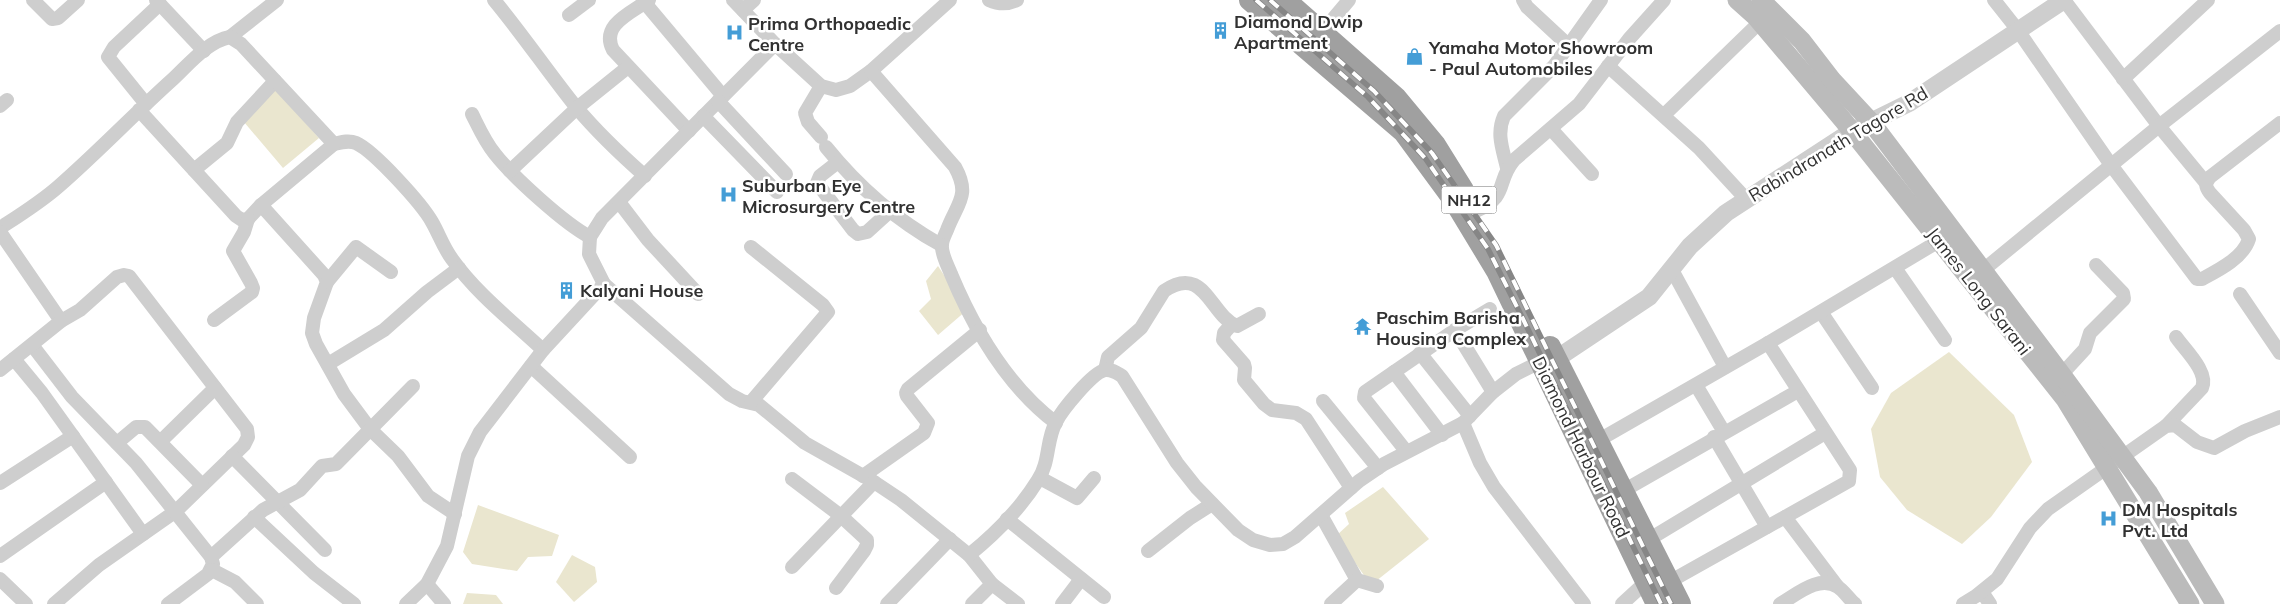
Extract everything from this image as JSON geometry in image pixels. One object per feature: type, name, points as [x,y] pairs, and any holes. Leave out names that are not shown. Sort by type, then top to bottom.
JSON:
[{"type":"highway","name":"Diamond Harbour Road","points":[[1250,0],[1404,132],[1454,200],[1548,360],[1590,445],[1656,604]]},
{"type":"highway","name":"Diamond Harbour Road","points":[[1285,0],[1396,98],[1435,145],[1507,261],[1548,360]]},
{"type":"highway","name":"Diamond Harbour Road","points":[[1590,445],[1623,491],[1680,604]]},
{"type":"main road","name":"James Long Sarani","points":[[1738,0],[1760,22],[1852,131],[1946,237],[2065,399],[2190,604]]},
{"type":"main road","points":[[1761,0],[1802,41],[1832,80],[1871,122],[1946,237],[1982,271],[2062,374],[2148,492],[2215,604]]},
{"type":"street","points":[[33,0],[52,19],[58,18],[78,0]]},
{"type":"street","points":[[0,228],[58,187],[204,51],[222,39],[230,37],[277,0]]},
{"type":"street","points":[[494,0],[577,108],[622,156],[645,176]]},
{"type":"street","points":[[569,15],[589,0]]},
{"type":"street","points":[[754,0],[738,5],[775,44],[821,86],[836,90],[850,86],[871,71],[950,0]]},
{"type":"street","points":[[989,0],[1010,3],[1017,0]]},
{"type":"street","points":[[1308,49],[1348,0]]},
{"type":"street","points":[[1523,0],[1527,7],[1568,46]]},
{"type":"street","points":[[1507,168],[1499,135],[1500,125],[1504,116],[1554,66],[1601,0]]},
{"type":"street","points":[[1476,211],[1495,200],[1507,168],[1579,104],[1608,66],[1664,0]]},
{"type":"street","points":[[1994,0],[2111,165],[2193,275],[2197,279],[2202,279],[2239,255],[2246,248],[2249,239],[2244,230],[2206,188],[2206,183],[2159,126],[2064,0]]},
{"type":"street","name":"Rabindranath Tagore Rd","points":[[1548,360],[1644,300],[1659,286],[1670,268],[1706,229],[1746,199],[1852,131],[1908,103],[2064,0]]},
{"type":"street","points":[[2123,79],[2208,0]]},
{"type":"street","points":[[689,131],[628,67],[613,50],[608,41],[609,33],[615,24],[647,1],[720,99],[786,174]]},
{"type":"street","points":[[204,51],[158,2],[114,47],[108,57],[142,107],[194,170],[236,216],[242,220],[248,219]]},
{"type":"street","points":[[1664,116],[1760,22]]},
{"type":"street","points":[[1982,271],[2159,126],[2280,31]]},
{"type":"street","points":[[230,37],[240,44],[334,144]]},
{"type":"street","points":[[775,44],[602,218],[590,237],[589,254],[604,284],[729,394],[766,410],[805,443],[869,479],[901,500],[950,539],[968,555],[992,584],[1018,604]]},
{"type":"street","points":[[1608,66],[1699,148],[1746,199]]},
{"type":"street","points":[[510,170],[577,108],[628,67]]},
{"type":"street","points":[[871,71],[955,167],[963,181],[961,198],[942,245]]},
{"type":"street","points":[[194,170],[227,143],[237,122],[275,81]]},
{"type":"street","points":[[821,86],[805,113],[808,122],[838,162],[868,194],[889,212],[942,245],[957,289],[1002,367],[1041,412],[1056,422]]},
{"type":"street","points":[[472,114],[494,154],[571,224],[590,237]]},
{"type":"street","points":[[703,116],[777,192]]},
{"type":"street","points":[[2206,183],[2210,177],[2280,123]]},
{"type":"street","points":[[1550,129],[1592,174]]},
{"type":"street","points":[[214,320],[252,292],[251,283],[232,251],[244,232],[248,219],[260,205],[334,144],[346,141],[356,143],[419,202],[433,222],[452,259],[459,268],[543,350]]},
{"type":"street","points":[[838,162],[820,176],[816,183],[854,230],[863,234],[889,212]]},
{"type":"street","points":[[619,202],[648,240],[698,294]]},
{"type":"street","points":[[260,205],[324,275],[327,282]]},
{"type":"street","points":[[0,232],[61,321]]},
{"type":"street","points":[[1590,445],[1768,343],[1946,237]]},
{"type":"street","points":[[391,272],[356,247],[327,282],[314,318],[312,333],[316,344],[344,394],[370,429],[398,456],[428,496],[455,514]]},
{"type":"street","points":[[751,247],[823,305],[828,312],[751,402]]},
{"type":"street","points":[[2062,374],[2085,349],[2090,333],[2124,299],[2123,293],[2096,265]]},
{"type":"street","points":[[328,364],[384,330],[427,292],[459,268]]},
{"type":"street","points":[[1670,268],[1726,367]]},
{"type":"street","points":[[1894,268],[1945,340]]},
{"type":"street","points":[[0,370],[124,274],[129,276],[247,429],[248,437],[244,445],[176,511],[99,565],[54,604]]},
{"type":"street","points":[[1106,370],[1106,362],[1111,352],[1141,328],[1164,290],[1170,287],[1182,283],[1200,288],[1232,324],[1242,325],[1259,314]]},
{"type":"street","points":[[406,604],[427,584],[447,546],[468,456],[476,440],[500,404],[543,350],[604,284]]},
{"type":"street","points":[[2240,294],[2280,353]]},
{"type":"street","points":[[1406,451],[1364,398],[1365,392],[1420,353],[1490,309]]},
{"type":"street","points":[[1821,312],[1872,388]]},
{"type":"street","points":[[1232,324],[1224,333],[1223,340],[1244,364],[1243,376],[1246,384],[1272,410],[1296,412],[1306,419],[1351,488]]},
{"type":"street","points":[[792,567],[841,516],[869,479],[924,433],[928,423],[906,393],[950,352],[980,330]]},
{"type":"street","points":[[1455,330],[1493,392]]},
{"type":"street","points":[[1963,604],[1982,592],[1997,579],[2030,528],[2048,509],[2166,426],[2202,388],[2204,383],[2201,372],[2176,337]]},
{"type":"street","points":[[1669,582],[1848,480],[1850,470],[1768,343]]},
{"type":"street","points":[[32,346],[72,397],[117,443],[176,511],[211,563],[235,582],[257,604]]},
{"type":"street","points":[[1420,353],[1467,420],[1480,463],[1494,487],[1584,604]]},
{"type":"street","points":[[14,359],[42,392],[143,534]]},
{"type":"street","points":[[968,555],[1007,519],[1027,496],[1045,468],[1056,422],[1097,374],[1106,370],[1113,370],[1122,376],[1177,463],[1212,504],[1238,530],[1253,540],[1270,545],[1283,544],[1295,537],[1351,488],[1378,468],[1406,451],[1442,435],[1467,420],[1493,392],[1516,374],[1548,360]]},
{"type":"street","points":[[531,366],[630,457]]},
{"type":"street","points":[[1394,372],[1442,435]]},
{"type":"street","points":[[1696,385],[1741,482],[1767,527]]},
{"type":"street","points":[[168,604],[211,563],[254,517],[300,490],[322,466],[336,464],[413,386]]},
{"type":"street","points":[[161,441],[215,388]]},
{"type":"street","points":[[1623,491],[1719,434],[1798,391]]},
{"type":"street","points":[[1323,401],[1378,468]]},
{"type":"street","points":[[2166,426],[2174,424],[2197,442],[2206,447],[2214,448],[2245,431],[2280,417]]},
{"type":"street","points":[[117,443],[141,426],[150,430],[202,484]]},
{"type":"street","points":[[1648,540],[1741,482],[1825,433]]},
{"type":"street","points":[[0,483],[73,436]]},
{"type":"street","points":[[232,456],[325,550]]},
{"type":"street","points":[[1040,478],[1077,498],[1094,478]]},
{"type":"street","points":[[792,479],[841,516],[867,540],[867,545],[836,588]]},
{"type":"street","points":[[0,556],[106,482]]},
{"type":"street","points":[[1148,551],[1190,518],[1212,504]]},
{"type":"street","points":[[1321,515],[1357,580],[1377,586]]},
{"type":"street","points":[[254,517],[314,573],[354,604]]},
{"type":"street","points":[[1785,517],[1837,586],[1855,604]]},
{"type":"street","points":[[1007,519],[1104,598]]},
{"type":"street","points":[[887,604],[950,539]]},
{"type":"street","points":[[0,579],[26,604]]},
{"type":"street","points":[[1062,604],[1081,579]]},
{"type":"street","points":[[1332,604],[1357,580]]},
{"type":"street","points":[[1622,604],[1646,582]]},
{"type":"street","points":[[1780,604],[1814,584],[1825,582],[1837,586]]},
{"type":"street","points":[[427,584],[444,604]]},
{"type":"street","points":[[972,604],[992,584]]},
{"type":"street","points":[[1982,592],[1990,604]]},
{"type":"shaded area","points":[[275,89],[319,138],[283,168],[244,122]]},
{"type":"shaded area","points":[[938,266],[967,310],[938,335],[919,311],[931,299],[926,281]]},
{"type":"shaded area","points":[[1949,352],[2014,415],[2032,462],[1991,517],[1962,544],[1907,510],[1880,477],[1871,429],[1891,393]]},
{"type":"shaded area","points":[[1383,487],[1429,539],[1371,585],[1336,536],[1349,524],[1345,513]]},
{"type":"shaded area","points":[[478,505],[559,535],[552,556],[528,557],[517,571],[472,564],[463,552]]},
{"type":"shaded area","points":[[572,555],[595,567],[597,582],[574,602],[556,582]]},
{"type":"shaded area","points":[[467,593],[496,595],[503,604],[463,604]]},
{"type":"railway","points":[[1256,0],[1368,97],[1425,158],[1488,249],[1661,604]]},
{"type":"railway","points":[[1270,0],[1374,91],[1432,153],[1496,245],[1671,604]]},
{"type":"place","name":"Diamond Dwip Apartment","points":[[1220,31]]},
{"type":"place","name":"Prima Orthopaedic Centre","points":[[734,33]]},
{"type":"place","name":"Yamaha Motor Showroom - Paul Automobiles","points":[[1415,57]]},
{"type":"place","name":"Suburban Eye Microsurgery Centre","points":[[728,195]]},
{"type":"place","name":"Kalyani House","points":[[566,290]]},
{"type":"place","name":"Paschim Barisha Housing Complex","points":[[1362,327]]},
{"type":"place","name":"DM Hospitals Pvt. Ltd","points":[[2108,519]]}]
